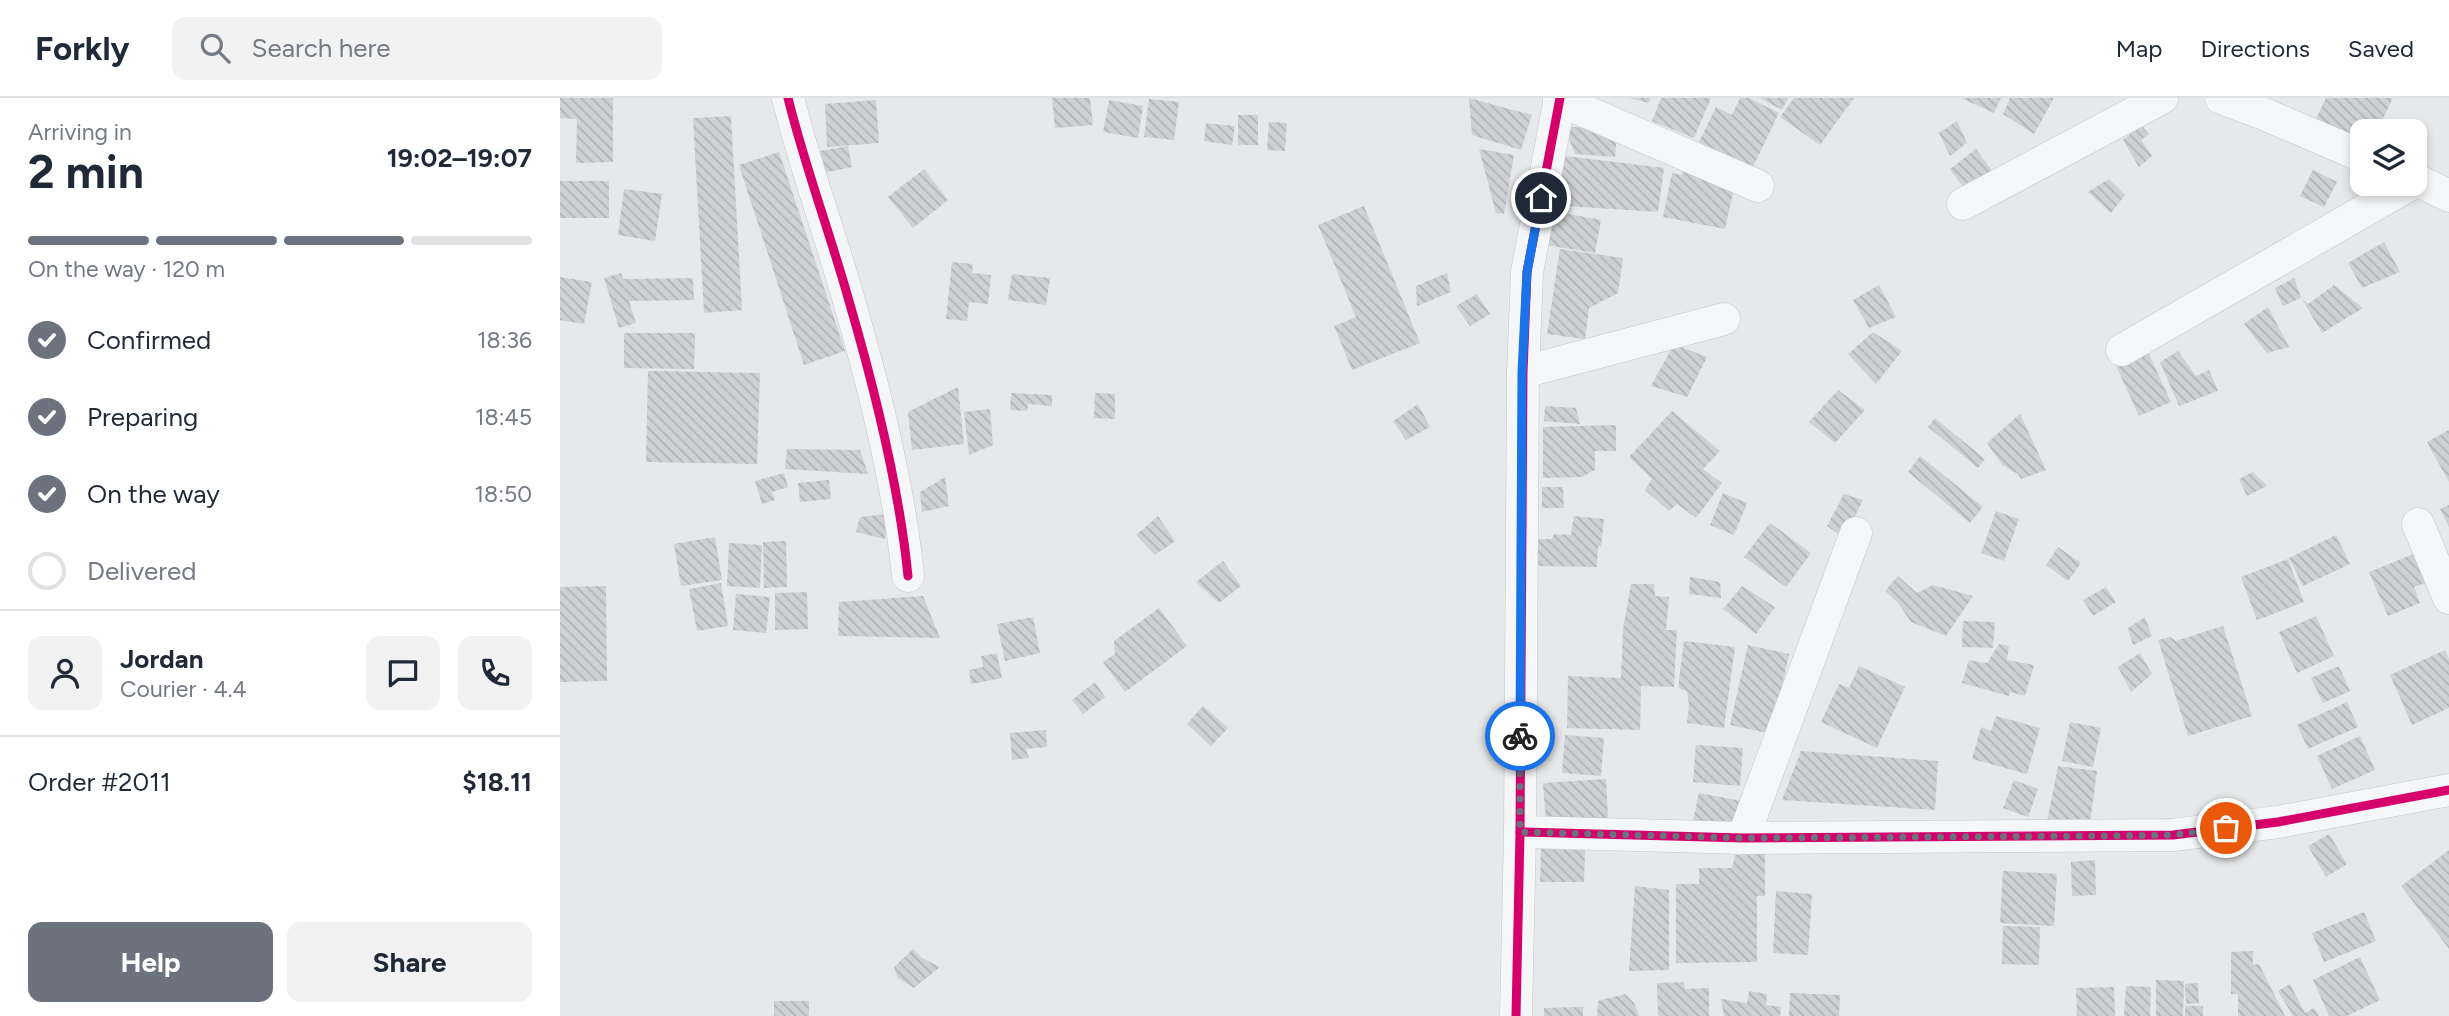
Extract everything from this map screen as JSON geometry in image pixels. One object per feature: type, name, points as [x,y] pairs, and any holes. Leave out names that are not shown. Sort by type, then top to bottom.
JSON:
[{"type":"street","points":[[788,98],[803,158],[849,301],[871,386],[903,527],[908,576]]},
{"type":"street","points":[[1963,204],[2162,98]]},
{"type":"street","points":[[2221,98],[2350,151]]},
{"type":"street","points":[[1516,1016],[1520,832],[1522,372],[1527,272],[1559,99],[1758,186]]},
{"type":"street","points":[[2427,186],[2449,195]]},
{"type":"street","points":[[2122,350],[2389,196]]},
{"type":"street","points":[[1522,372],[1724,319]]},
{"type":"street","points":[[2418,524],[2449,598]]},
{"type":"street","points":[[1743,838],[1856,533]]},
{"type":"street","points":[[1520,832],[1743,838],[2173,835],[2278,822],[2449,790]]},
{"type":"building","points":[[560,98],[613,98],[613,162],[576,163],[577,119],[560,118]]},
{"type":"building","points":[[1052,98],[1090,98],[1093,125],[1055,128]]},
{"type":"building","points":[[1469,98],[1532,115],[1521,150],[1472,135]]},
{"type":"building","points":[[1630,98],[1651,98],[1649,103]]},
{"type":"building","points":[[1661,98],[1711,98],[1694,138],[1652,121]]},
{"type":"building","points":[[1740,98],[1749,98],[1779,113],[1753,167],[1699,142],[1716,107],[1732,115]]},
{"type":"building","points":[[1760,98],[1788,98],[1782,110]]},
{"type":"building","points":[[1794,98],[1854,98],[1820,145],[1780,117]]},
{"type":"building","points":[[1961,98],[2001,98],[1994,113]]},
{"type":"building","points":[[2010,98],[2054,98],[2034,134],[2003,114]]},
{"type":"building","points":[[2326,98],[2393,98],[2382,119],[2350,119],[2350,135],[2316,119]]},
{"type":"building","points":[[1149,99],[1179,102],[1174,140],[1144,137]]},
{"type":"building","points":[[876,100],[879,143],[827,147],[825,104]]},
{"type":"building","points":[[1109,100],[1143,106],[1138,138],[1103,132]]},
{"type":"building","points":[[1238,115],[1258,115],[1258,145],[1238,145]]},
{"type":"building","points":[[731,116],[742,310],[704,313],[693,118]]},
{"type":"building","points":[[1957,121],[1967,143],[1950,156],[1939,133]]},
{"type":"building","points":[[1269,122],[1287,123],[1285,151],[1267,150]]},
{"type":"building","points":[[1206,123],[1235,126],[1232,145],[1204,141]]},
{"type":"building","points":[[2141,125],[2149,134],[2141,140],[2152,156],[2139,167],[2123,140]]},
{"type":"building","points":[[1564,126],[1617,131],[1615,157],[1575,154]]},
{"type":"building","points":[[848,146],[852,167],[823,173],[820,151]]},
{"type":"building","points":[[1479,149],[1514,155],[1504,214],[1496,213]]},
{"type":"building","points":[[1976,149],[1992,171],[1965,190],[1950,169]]},
{"type":"building","points":[[779,152],[845,351],[804,365],[739,165]]},
{"type":"building","points":[[1558,155],[1664,168],[1658,212],[1552,205]]},
{"type":"building","points":[[1683,167],[1735,184],[1725,229],[1663,217],[1672,173],[1682,175]]},
{"type":"building","points":[[924,169],[948,200],[913,228],[888,197]]},
{"type":"building","points":[[2313,170],[2337,182],[2324,207],[2300,196]]},
{"type":"building","points":[[2109,179],[2125,195],[2111,213],[2088,192]]},
{"type":"building","points":[[560,181],[609,181],[609,218],[560,218]]},
{"type":"building","points":[[624,189],[662,194],[655,241],[618,235]]},
{"type":"building","points":[[1364,206],[1420,343],[1352,370],[1334,326],[1356,317],[1318,225]]},
{"type":"building","points":[[1553,211],[1601,220],[1595,253],[1546,245]]},
{"type":"building","points":[[2384,242],[2400,272],[2362,288],[2348,263]]},
{"type":"building","points":[[1560,249],[1623,258],[1618,293],[1589,308],[1585,339],[1547,334]]},
{"type":"building","points":[[952,262],[973,264],[972,273],[991,275],[988,304],[969,302],[967,321],[946,319]]},
{"type":"building","points":[[621,273],[623,279],[693,278],[694,300],[629,301],[636,323],[619,328],[604,278]]},
{"type":"building","points":[[1447,273],[1451,292],[1417,306],[1416,286]]},
{"type":"building","points":[[1012,274],[1050,278],[1046,305],[1008,300]]},
{"type":"building","points":[[560,277],[592,282],[584,324],[560,320]]},
{"type":"building","points":[[2294,278],[2301,298],[2283,306],[2275,288]]},
{"type":"building","points":[[1879,285],[1896,317],[1869,328],[1853,300]]},
{"type":"building","points":[[2334,285],[2363,308],[2322,333],[2302,299],[2308,304]]},
{"type":"building","points":[[1477,294],[1490,314],[1470,326],[1456,306]]},
{"type":"building","points":[[2268,307],[2289,347],[2267,353],[2244,324]]},
{"type":"building","points":[[1873,332],[1902,351],[1876,384],[1848,354]]},
{"type":"building","points":[[624,333],[695,333],[694,369],[624,368]]},
{"type":"building","points":[[1674,344],[1707,357],[1687,397],[1651,386]]},
{"type":"building","points":[[2178,351],[2196,376],[2209,370],[2218,391],[2179,406],[2160,362]]},
{"type":"building","points":[[2148,352],[2171,402],[2139,416],[2116,366]]},
{"type":"building","points":[[648,371],[760,373],[757,464],[646,462]]},
{"type":"building","points":[[958,387],[964,444],[912,450],[908,412]]},
{"type":"building","points":[[1838,390],[1865,410],[1835,443],[1809,422]]},
{"type":"building","points":[[1011,393],[1052,395],[1052,406],[1028,404],[1027,411],[1010,410]]},
{"type":"building","points":[[1095,393],[1115,394],[1115,419],[1094,418]]},
{"type":"building","points":[[1418,404],[1430,427],[1406,440],[1393,421]]},
{"type":"building","points":[[1545,406],[1576,408],[1580,424],[1544,421]]},
{"type":"building","points":[[990,409],[993,445],[969,455],[964,412]]},
{"type":"building","points":[[1672,411],[1720,451],[1703,469],[1722,483],[1696,518],[1677,504],[1669,511],[1645,490],[1652,479],[1629,457]]},
{"type":"building","points":[[2020,414],[2046,470],[2021,479],[2018,474],[2002,465],[1987,443]]},
{"type":"building","points":[[1935,418],[1985,459],[1978,468],[1928,427]]},
{"type":"building","points":[[1616,425],[1616,451],[1595,451],[1595,470],[1582,477],[1543,478],[1543,427]]},
{"type":"building","points":[[2449,430],[2449,482],[2427,442]]},
{"type":"building","points":[[787,449],[860,450],[868,474],[785,469]]},
{"type":"building","points":[[1920,456],[1983,507],[1970,523],[1908,472]]},
{"type":"building","points":[[2253,472],[2267,486],[2247,496],[2239,479]]},
{"type":"building","points":[[784,473],[788,487],[772,492],[775,500],[762,504],[755,481]]},
{"type":"building","points":[[945,477],[949,506],[922,512],[920,492]]},
{"type":"building","points":[[829,480],[831,499],[800,502],[798,483]]},
{"type":"building","points":[[1542,487],[1563,487],[1564,508],[1542,508]]},
{"type":"building","points":[[1723,493],[1747,503],[1734,535],[1710,525]]},
{"type":"building","points":[[1844,494],[1863,500],[1844,538],[1827,526]]},
{"type":"building","points":[[2449,505],[2449,527],[2440,509]]},
{"type":"building","points":[[1996,511],[2019,519],[2004,561],[1981,553]]},
{"type":"building","points":[[888,514],[885,539],[856,532],[860,517]]},
{"type":"building","points":[[1158,516],[1175,541],[1155,555],[1136,535]]},
{"type":"building","points":[[1574,516],[1604,519],[1597,567],[1537,566],[1538,539],[1552,539],[1554,534],[1571,535]]},
{"type":"building","points":[[1770,523],[1811,553],[1786,587],[1744,557]]},
{"type":"building","points":[[2336,535],[2350,564],[2303,586],[2289,558]]},
{"type":"building","points":[[715,537],[722,580],[681,586],[674,544]]},
{"type":"building","points":[[786,541],[787,587],[764,588],[763,542]]},
{"type":"building","points":[[729,543],[762,545],[760,588],[727,586]]},
{"type":"building","points":[[2058,547],[2081,563],[2068,581],[2046,565]]},
{"type":"building","points":[[2416,553],[2428,582],[2414,587],[2420,603],[2388,616],[2369,572]]},
{"type":"building","points":[[2288,559],[2304,602],[2257,620],[2241,577]]},
{"type":"building","points":[[1223,561],[1241,586],[1219,603],[1196,582]]},
{"type":"building","points":[[1898,576],[1917,593],[1933,585],[1973,596],[1946,636],[1911,622],[1898,603],[1885,591]]},
{"type":"building","points":[[1690,577],[1720,582],[1721,598],[1689,594]]},
{"type":"building","points":[[721,583],[728,626],[697,631],[689,589]]},
{"type":"building","points":[[1631,584],[1654,584],[1655,596],[1669,597],[1666,630],[1677,630],[1674,687],[1641,686],[1640,730],[1567,728],[1568,676],[1621,678],[1623,629]]},
{"type":"building","points":[[606,586],[607,681],[560,682],[560,587]]},
{"type":"building","points":[[1742,586],[1775,607],[1756,634],[1723,609]]},
{"type":"building","points":[[2106,587],[2116,602],[2093,616],[2083,600]]},
{"type":"building","points":[[807,592],[808,629],[775,630],[775,593]]},
{"type":"building","points":[[736,594],[770,597],[766,633],[733,630]]},
{"type":"building","points":[[923,596],[940,638],[838,636],[839,602]]},
{"type":"building","points":[[1159,608],[1187,646],[1125,692],[1103,662],[1115,654],[1114,641]]},
{"type":"building","points":[[2316,616],[2334,656],[2297,673],[2279,632]]},
{"type":"building","points":[[1033,617],[1040,653],[1005,661],[997,624]]},
{"type":"building","points":[[2145,617],[2152,636],[2133,645],[2128,628]]},
{"type":"building","points":[[1963,621],[1995,622],[1993,648],[1962,647]]},
{"type":"building","points":[[2223,626],[2252,716],[2188,736],[2158,640],[2170,637],[2176,641]]},
{"type":"building","points":[[1684,641],[1735,647],[1724,728],[1687,723],[1687,691],[1678,688]]},
{"type":"building","points":[[1999,644],[2009,646],[2007,660],[2034,665],[2025,696],[2010,692],[2009,696],[1962,683],[1969,660],[1987,663]]},
{"type":"building","points":[[1748,645],[1789,654],[1772,734],[1730,725]]},
{"type":"building","points":[[2445,650],[2449,659],[2449,708],[2412,725],[2390,675]]},
{"type":"building","points":[[997,653],[1002,678],[971,684],[969,670],[983,667],[981,656]]},
{"type":"building","points":[[2140,653],[2152,674],[2131,692],[2118,667]]},
{"type":"building","points":[[1859,666],[1905,687],[1877,748],[1821,722],[1839,684],[1849,688]]},
{"type":"building","points":[[2339,666],[2350,691],[2323,703],[2311,678]]},
{"type":"building","points":[[1095,682],[1105,697],[1083,714],[1072,700]]},
{"type":"building","points":[[2347,702],[2358,727],[2308,749],[2297,725]]},
{"type":"building","points":[[1203,706],[1228,728],[1211,746],[1187,724]]},
{"type":"building","points":[[1996,716],[2040,728],[2027,774],[1972,759],[1981,727],[1991,731]]},
{"type":"building","points":[[2070,722],[2101,728],[2093,767],[2062,761]]},
{"type":"building","points":[[1046,730],[1047,747],[1026,749],[1029,758],[1012,760],[1010,733]]},
{"type":"building","points":[[1565,735],[1604,738],[1601,776],[1562,773]]},
{"type":"building","points":[[2360,736],[2375,770],[2332,789],[2317,756]]},
{"type":"building","points":[[1696,745],[1743,748],[1740,786],[1693,782]]},
{"type":"building","points":[[1801,751],[1938,761],[1935,810],[1782,800]]},
{"type":"building","points":[[2058,766],[2097,771],[2090,824],[2046,827]]},
{"type":"building","points":[[1606,779],[1608,818],[1546,822],[1543,783]]},
{"type":"building","points":[[2014,780],[2038,789],[2028,817],[2003,808]]},
{"type":"building","points":[[1699,793],[1742,801],[1736,830],[1693,821]]},
{"type":"building","points":[[2329,834],[2347,864],[2326,877],[2308,846]]},
{"type":"building","points":[[1541,849],[1585,850],[1584,882],[1540,882]]},
{"type":"building","points":[[2449,850],[2449,949],[2401,886]]},
{"type":"building","points":[[1765,854],[1765,896],[1757,896],[1757,962],[1676,963],[1676,884],[1699,884],[1699,868],[1732,868],[1735,855]]},
{"type":"building","points":[[2095,860],[2096,895],[2072,896],[2071,862]]},
{"type":"building","points":[[2003,871],[2057,874],[2054,926],[2000,923]]},
{"type":"building","points":[[1635,886],[1669,890],[1669,970],[1629,971]]},
{"type":"building","points":[[1776,891],[1812,894],[1808,955],[1773,953]]},
{"type":"building","points":[[2364,912],[2376,941],[2324,962],[2312,933]]},
{"type":"building","points":[[2003,926],[2040,927],[2039,965],[2002,964]]},
{"type":"building","points":[[913,949],[922,958],[940,967],[914,988],[898,978],[894,967]]},
{"type":"building","points":[[2253,951],[2253,965],[2259,964],[2285,1016],[2238,1016],[2238,994],[2231,994],[2231,952]]},
{"type":"building","points":[[2360,957],[2380,1000],[2347,1016],[2329,1016],[2313,980]]},
{"type":"building","points":[[2156,980],[2184,981],[2183,1016],[2156,1016]]},
{"type":"building","points":[[1684,982],[1685,989],[1709,988],[1709,1016],[1658,1016],[1657,983]]},
{"type":"building","points":[[2198,983],[2199,1003],[2186,1004],[2185,984]]},
{"type":"building","points":[[2290,984],[2305,1013],[2314,1008],[2319,1016],[2293,1016],[2278,991]]},
{"type":"building","points":[[2126,986],[2151,987],[2150,1016],[2124,1016]]},
{"type":"building","points":[[2114,987],[2115,1016],[2077,1016],[2076,988]]},
{"type":"building","points":[[1749,991],[1767,994],[1766,1005],[1781,1007],[1780,1016],[1724,1016],[1721,999],[1747,1003]]},
{"type":"building","points":[[1790,993],[1840,995],[1839,1016],[1789,1016]]},
{"type":"building","points":[[1625,994],[1634,1003],[1639,1016],[1597,1016],[1598,1001]]},
{"type":"building","points":[[774,1001],[809,1001],[809,1016],[774,1016]]},
{"type":"building","points":[[2185,1006],[2203,1006],[2203,1016],[2185,1016]]},
{"type":"building","points":[[1583,1007],[1583,1016],[1544,1016],[1544,1008]]},
{"type":"cycle path","points":[[788,98],[877,403],[899,507],[908,576]]},
{"type":"cycle path","points":[[1516,1016],[1523,372],[1527,272],[1560,98]]},
{"type":"cycle path","points":[[1520,832],[1743,838],[2173,835],[2278,822],[2449,790]]},
{"type":"way so far","points":[[1520,736],[1520,832],[1743,838],[2099,836],[2173,835],[2226,828]]},
{"type":"route","points":[[1520,736],[1522,372],[1527,272],[1541,198]]}]
